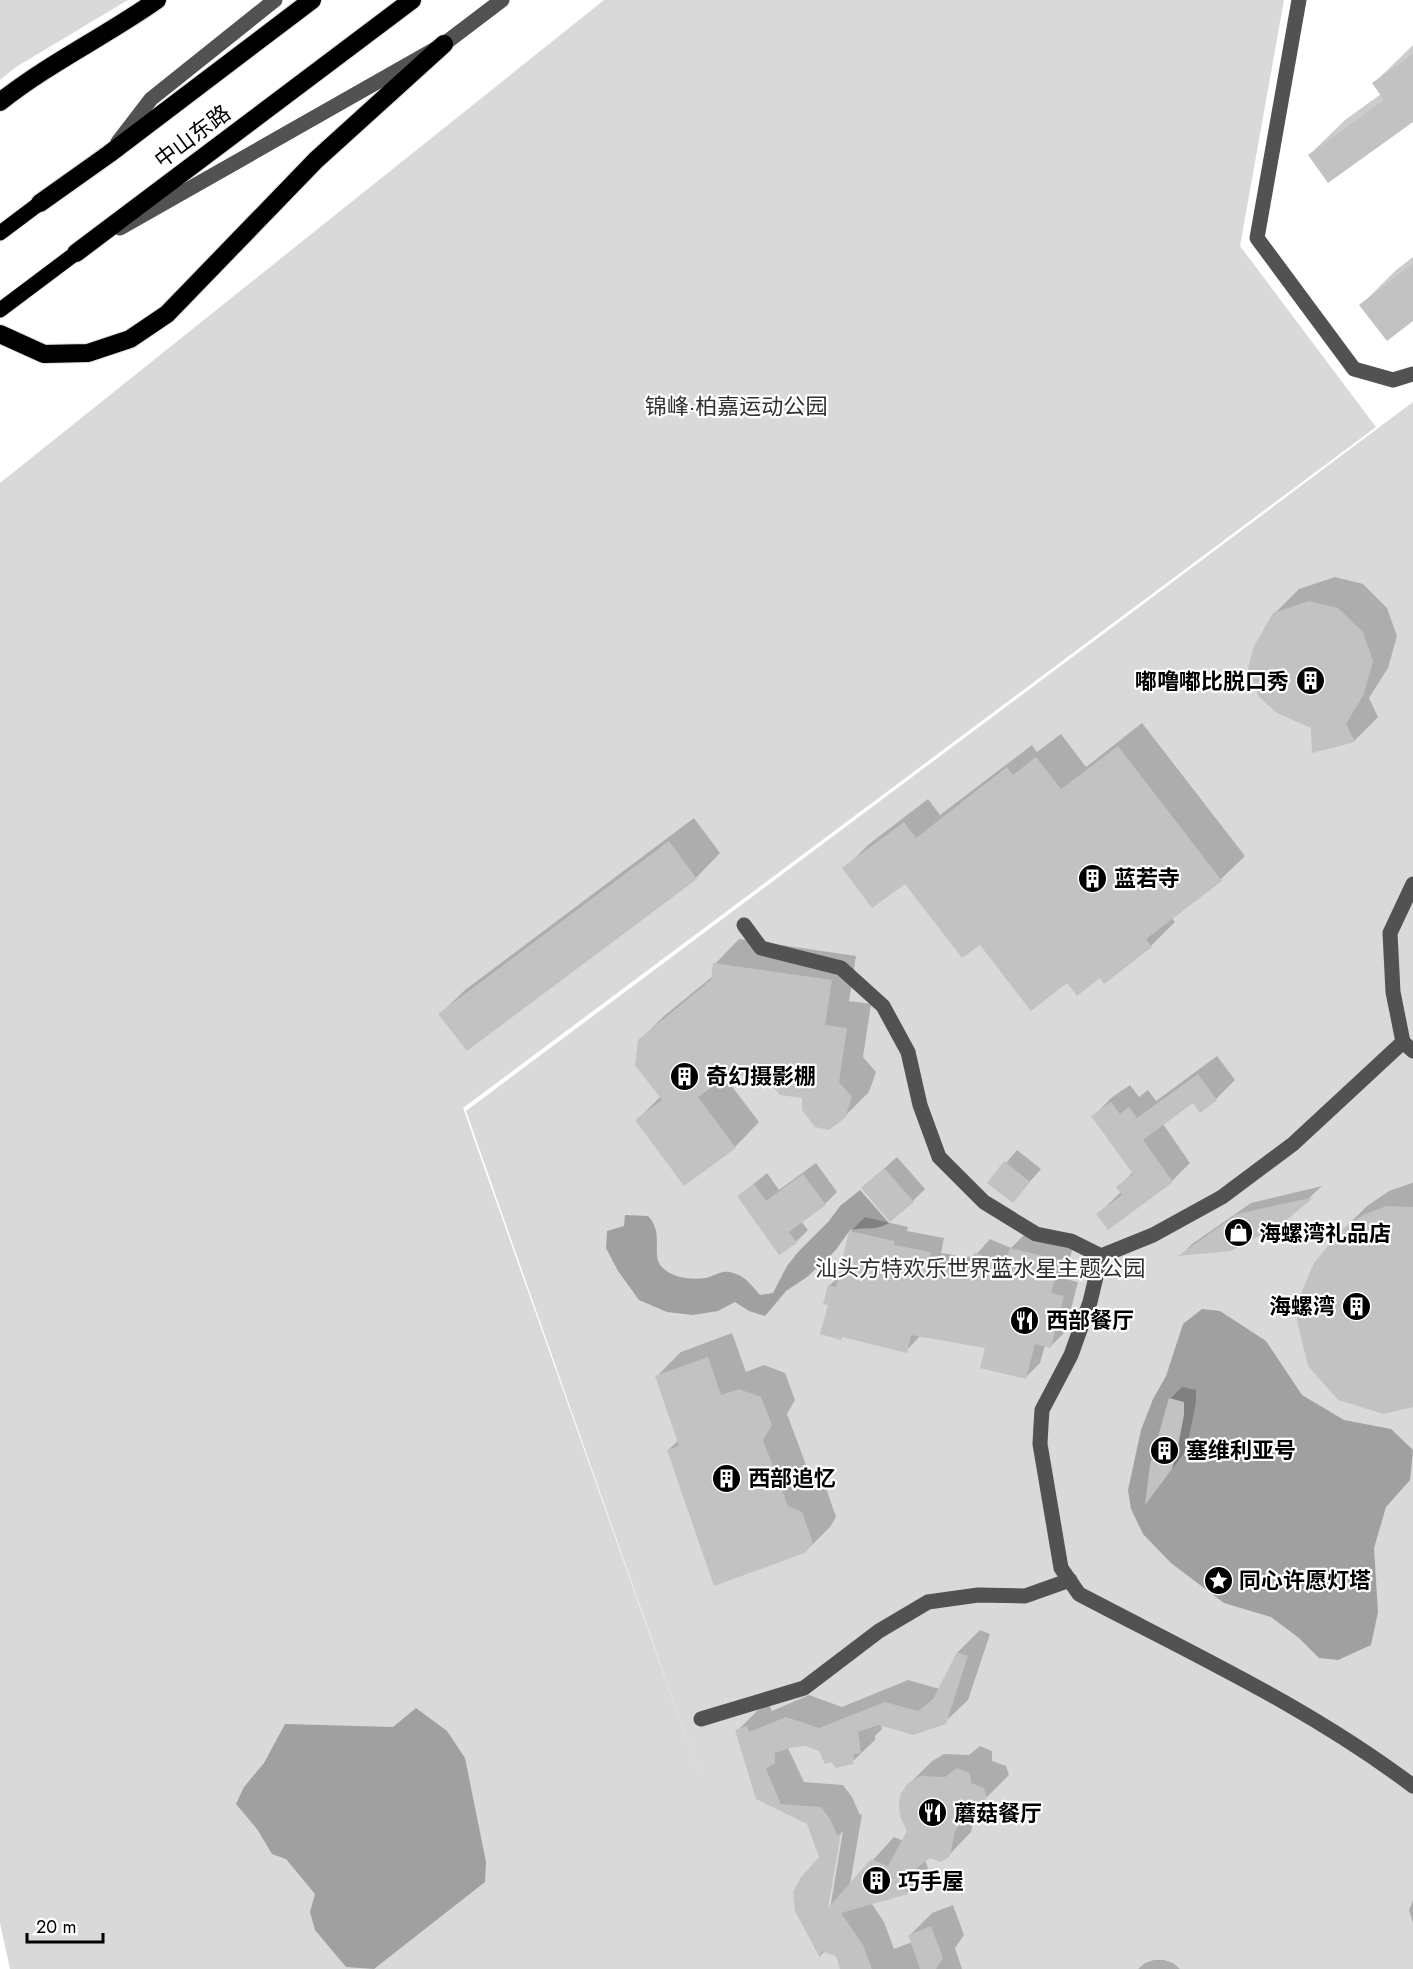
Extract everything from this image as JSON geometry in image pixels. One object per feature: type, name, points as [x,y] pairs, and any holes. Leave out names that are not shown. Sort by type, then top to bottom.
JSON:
[{"type":"highway","points":[[0,102],[23,84],[157,0]]},
{"type":"highway","name":"中山东路","points":[[40,202],[109,154],[312,0]]},
{"type":"highway","name":"中山东路","points":[[76,253],[412,0]]},
{"type":"highway","points":[[0,334],[44,354],[88,353],[130,339],[166,314],[316,160],[444,44]]},
{"type":"main road","name":"中山东路","points":[[0,233],[40,202]]},
{"type":"main road","name":"中山东路","points":[[0,310],[76,253]]},
{"type":"street","points":[[109,154],[151,99],[275,0]]},
{"type":"street","points":[[76,253],[444,44],[502,0]]},
{"type":"street","points":[[1299,0],[1257,238],[1354,369],[1393,380],[1413,374]]},
{"type":"street","points":[[744,925],[761,948],[841,968],[883,1006],[908,1052],[920,1105],[939,1157],[984,1202],[1036,1234],[1071,1241],[1101,1256],[1153,1234],[1222,1197],[1293,1144],[1408,1047],[1393,992],[1390,933],[1413,884]]},
{"type":"street","points":[[1101,1256],[1090,1302],[1071,1355],[1042,1410],[1040,1444],[1061,1568],[1079,1594],[1302,1711],[1376,1758],[1413,1786]]},
{"type":"street","points":[[701,1719],[804,1688],[879,1631],[928,1602],[978,1595],[1025,1596],[1070,1581]]},
{"type":"green space","points":[[0,0],[128,0],[16,67],[0,80]]},
{"type":"green space","points":[[604,0],[1284,0],[1240,246],[1376,427],[463,1108],[703,1785],[466,1111],[1413,402],[1413,1969],[10,1969],[0,1923],[0,483]]},
{"type":"shaded area","points":[[860,1190],[889,1223],[874,1228],[850,1230],[835,1251],[807,1277],[786,1291],[765,1316],[749,1311],[735,1302],[718,1311],[693,1315],[667,1312],[639,1300],[618,1271],[606,1248],[607,1231],[624,1226],[625,1215],[648,1216],[656,1229],[657,1256],[666,1271],[676,1276],[694,1279],[731,1272],[740,1275],[760,1295],[773,1293],[787,1266],[798,1252],[829,1221],[840,1206]]},
{"type":"shaded area","points":[[1202,1309],[1220,1311],[1266,1341],[1302,1395],[1344,1420],[1391,1429],[1413,1450],[1410,1480],[1386,1507],[1374,1548],[1378,1612],[1371,1645],[1338,1660],[1319,1658],[1299,1638],[1271,1617],[1224,1603],[1171,1563],[1143,1534],[1131,1509],[1128,1490],[1141,1430],[1153,1399],[1166,1376],[1183,1324]]},
{"type":"shaded area","points":[[416,1708],[447,1731],[465,1758],[486,1862],[485,1882],[374,1969],[346,1967],[315,1930],[310,1912],[315,1894],[286,1859],[272,1854],[257,1829],[236,1804],[244,1787],[264,1763],[285,1724],[393,1727]]},
{"type":"building","points":[[1413,54],[1413,122],[1328,183],[1308,155],[1384,100],[1372,83]]},
{"type":"building","points":[[1413,263],[1413,321],[1387,341],[1359,305]]},
{"type":"building","name":"嘟噜嘟比脱口秀","points":[[1309,601],[1338,608],[1363,632],[1373,661],[1364,694],[1346,724],[1355,742],[1312,753],[1311,728],[1277,713],[1259,697],[1248,668],[1254,646],[1273,613]]},
{"type":"building","name":"蓝若寺","points":[[1118,746],[1222,881],[1146,939],[1152,947],[1104,984],[1100,978],[1077,996],[1067,983],[1031,1011],[980,945],[962,958],[905,884],[872,908],[842,868],[904,822],[916,838],[1007,767],[1013,775],[1036,757],[1061,789]]},
{"type":"building","points":[[669,841],[697,879],[467,1051],[438,1014]]},
{"type":"building","name":"奇幻摄影棚","points":[[713,963],[832,980],[825,1025],[847,1028],[839,1082],[852,1097],[845,1118],[829,1130],[815,1127],[802,1110],[802,1098],[780,1095],[767,1078],[730,1074],[698,1097],[736,1148],[684,1186],[635,1120],[662,1100],[635,1065],[638,1040],[711,980]]},
{"type":"building","points":[[1198,1074],[1217,1100],[1200,1113],[1193,1103],[1143,1140],[1173,1182],[1108,1230],[1096,1214],[1122,1195],[1116,1187],[1133,1174],[1091,1116],[1111,1102],[1120,1114],[1129,1107],[1137,1118]]},
{"type":"building","points":[[1004,1161],[1030,1182],[1013,1203],[987,1183]]},
{"type":"building","points":[[884,1168],[914,1202],[890,1222],[861,1188]]},
{"type":"building","points":[[803,1174],[826,1205],[789,1232],[797,1243],[779,1255],[737,1196],[754,1184],[766,1201]]},
{"type":"building","name":"海螺湾礼品店","points":[[1314,1197],[1282,1224],[1231,1251],[1178,1256],[1237,1214]]},
{"type":"building","name":"海螺湾","points":[[1386,1206],[1413,1207],[1413,1407],[1384,1414],[1338,1400],[1308,1366],[1297,1321],[1302,1291],[1314,1263],[1341,1230],[1363,1215]]},
{"type":"building","points":[[849,1231],[895,1241],[894,1245],[931,1252],[928,1267],[950,1271],[967,1268],[975,1252],[1005,1266],[1010,1248],[1060,1260],[1051,1293],[1064,1296],[1051,1348],[1035,1344],[1026,1379],[980,1368],[985,1348],[911,1335],[907,1353],[820,1334],[828,1305],[823,1304],[828,1285],[836,1287]]},
{"type":"building","name":"西部追忆","points":[[708,1357],[721,1395],[739,1389],[761,1397],[772,1425],[763,1440],[788,1506],[802,1512],[813,1543],[805,1553],[714,1586],[667,1450],[679,1446],[655,1376]]},
{"type":"building","name":"塞维利亚号","points":[[1169,1398],[1184,1402],[1184,1415],[1176,1456],[1172,1469],[1145,1505],[1150,1465]]},
{"type":"building","points":[[957,1652],[968,1656],[946,1724],[913,1735],[879,1725],[858,1732],[861,1753],[854,1754],[853,1764],[836,1768],[831,1762],[825,1764],[819,1751],[805,1746],[792,1747],[775,1753],[775,1763],[766,1769],[781,1804],[821,1807],[838,1836],[841,1833],[828,1908],[871,1859],[888,1866],[907,1831],[900,1816],[899,1806],[900,1795],[907,1784],[920,1776],[945,1777],[957,1768],[970,1773],[971,1783],[984,1788],[987,1798],[982,1806],[969,1814],[955,1831],[950,1856],[941,1862],[930,1858],[902,1879],[908,1894],[841,1913],[863,1945],[872,1969],[840,1969],[836,1956],[821,1951],[820,1958],[795,1911],[793,1892],[801,1877],[819,1857],[807,1824],[756,1799],[735,1730],[747,1726],[749,1732],[786,1717],[819,1728],[885,1702],[918,1711],[933,1699]]},
{"type":"building","points":[[931,1926],[943,1958],[936,1969],[920,1969],[908,1935]]},
{"type":"place","name":"嘟噜嘟比脱口秀","points":[[1310,681]]},
{"type":"place","name":"蓝若寺","points":[[1093,878]]},
{"type":"place","name":"奇幻摄影棚","points":[[685,1076]]},
{"type":"place","name":"海螺湾礼品店","points":[[1238,1233]]},
{"type":"place","name":"海螺湾","points":[[1356,1306]]},
{"type":"place","name":"西部餐厅","points":[[1025,1320]]},
{"type":"place","name":"塞维利亚号","points":[[1165,1450]]},
{"type":"place","name":"西部追忆","points":[[727,1478]]},
{"type":"place","name":"同心许愿灯塔","points":[[1218,1580]]},
{"type":"place","name":"蘑菇餐厅","points":[[933,1813]]},
{"type":"place","name":"巧手屋","points":[[877,1881]]},
{"type":"park label","name":"锦峰·柏嘉运动公园","points":[[736,406]]},
{"type":"park label","name":"汕头方特欢乐世界蓝水星主题公园","points":[[980,1268]]}]
